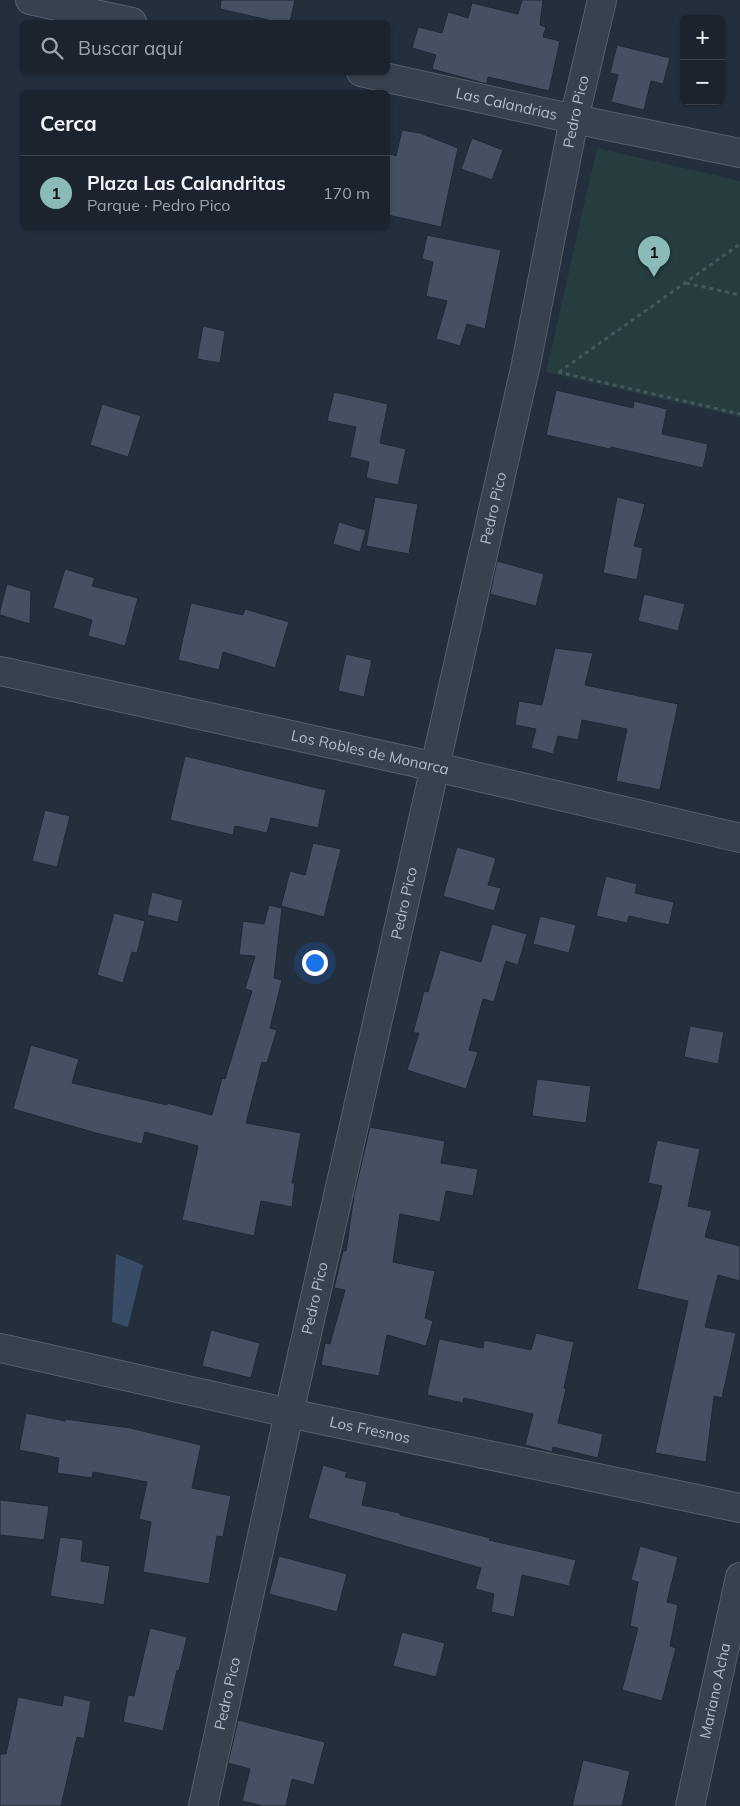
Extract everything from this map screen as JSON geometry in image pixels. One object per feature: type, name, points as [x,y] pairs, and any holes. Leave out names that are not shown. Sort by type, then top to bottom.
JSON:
[{"type":"street","points":[[30,0],[123,20]]},
{"type":"street","name":"Pedro Pico","points":[[203,1806],[289,1413],[526,364],[574,119],[602,0]]},
{"type":"street","name":"Las Calandrias","points":[[375,75],[740,153]]},
{"type":"street","name":"Los Robles de Monarca","points":[[0,671],[436,767],[740,838]]},
{"type":"street","name":"Los Fresnos","points":[[0,1348],[289,1413],[740,1508]]},
{"type":"street","name":"Mariano Acha","points":[[690,1806],[740,1577]]},
{"type":"path","points":[[559,372],[740,244]]},
{"type":"path","points":[[686,283],[740,295]]},
{"type":"path","points":[[526,364],[740,414]]},
{"type":"green space","points":[[597,148],[740,181],[740,417],[546,372]]},
{"type":"water","points":[[116,1254],[143,1265],[128,1327],[112,1322]]},
{"type":"building","points":[[221,0],[295,0],[290,20],[268,20],[220,9]]},
{"type":"building","points":[[522,0],[543,0],[540,25],[546,27],[543,37],[560,41],[549,91],[488,77],[487,84],[432,69],[436,55],[412,48],[418,27],[442,33],[448,12],[468,18],[472,3],[518,14]]},
{"type":"building","points":[[617,45],[670,58],[663,84],[651,81],[644,110],[611,102],[618,75],[610,73]]},
{"type":"building","points":[[402,130],[420,133],[458,148],[441,227],[390,215],[390,154],[396,156]]},
{"type":"building","points":[[472,138],[503,150],[492,180],[461,169]]},
{"type":"building","points":[[427,235],[501,250],[485,329],[467,324],[460,346],[436,339],[447,301],[426,296],[433,262],[422,259]]},
{"type":"building","points":[[203,326],[225,331],[220,363],[197,359]]},
{"type":"building","points":[[556,390],[633,408],[634,401],[667,409],[662,434],[708,444],[703,468],[611,447],[610,449],[546,435]]},
{"type":"building","points":[[334,392],[388,404],[380,443],[406,449],[398,485],[366,478],[369,462],[350,457],[356,427],[327,421]]},
{"type":"building","points":[[102,404],[141,416],[128,457],[90,445]]},
{"type":"building","points":[[375,497],[418,504],[409,554],[366,546]]},
{"type":"building","points":[[617,497],[645,504],[634,546],[643,548],[637,580],[603,573]]},
{"type":"building","points":[[339,522],[366,530],[360,552],[333,544]]},
{"type":"building","points":[[497,561],[544,574],[536,606],[490,594]]},
{"type":"building","points":[[65,569],[95,578],[92,586],[138,598],[125,646],[88,636],[92,620],[53,608]]},
{"type":"building","points":[[7,584],[31,591],[30,624],[0,615]]},
{"type":"building","points":[[644,594],[685,604],[678,631],[638,621]]},
{"type":"building","points":[[191,603],[243,615],[245,609],[289,622],[275,668],[223,652],[219,670],[178,660]]},
{"type":"building","points":[[555,648],[593,653],[585,685],[678,704],[660,790],[616,781],[627,729],[582,720],[578,740],[558,736],[553,754],[531,748],[536,729],[515,725],[519,701],[542,705]]},
{"type":"building","points":[[346,654],[372,660],[364,697],[338,691]]},
{"type":"building","points":[[185,756],[326,790],[318,828],[271,818],[267,833],[235,826],[233,835],[170,820]]},
{"type":"building","points":[[45,810],[70,816],[57,867],[32,861]]},
{"type":"building","points":[[313,843],[341,849],[324,917],[281,906],[290,871],[305,875]]},
{"type":"building","points":[[457,847],[496,858],[488,885],[501,888],[494,911],[443,896]]},
{"type":"building","points":[[606,876],[637,884],[635,893],[674,902],[669,925],[629,916],[627,923],[596,916]]},
{"type":"building","points":[[152,892],[183,900],[178,922],[147,915]]},
{"type":"building","points":[[269,905],[282,908],[274,978],[282,980],[270,1028],[277,1030],[267,1063],[262,1062],[246,1123],[301,1133],[292,1183],[295,1183],[292,1207],[261,1201],[254,1236],[182,1220],[198,1146],[145,1132],[142,1144],[13,1109],[31,1045],[79,1059],[72,1083],[167,1105],[167,1103],[212,1115],[222,1078],[225,1079],[252,991],[245,989],[255,956],[239,955],[243,921],[264,924]]},
{"type":"building","points":[[114,913],[145,921],[137,953],[132,952],[123,983],[97,975]]},
{"type":"building","points":[[540,916],[576,925],[569,953],[533,944]]},
{"type":"building","points":[[492,924],[527,934],[518,965],[506,961],[494,1002],[483,999],[469,1050],[478,1052],[466,1089],[407,1070],[419,1033],[413,1033],[424,991],[428,992],[440,950],[481,962]]},
{"type":"building","points":[[690,1026],[724,1032],[718,1064],[684,1057]]},
{"type":"building","points":[[537,1079],[591,1086],[586,1123],[532,1116]]},
{"type":"building","points":[[370,1127],[445,1141],[441,1163],[478,1169],[473,1196],[446,1191],[440,1222],[400,1214],[393,1262],[435,1271],[425,1318],[433,1321],[426,1346],[387,1335],[379,1376],[321,1365],[325,1343],[330,1344],[345,1290],[334,1288],[343,1251],[346,1251],[354,1195]]},
{"type":"building","points":[[657,1140],[700,1149],[688,1206],[712,1211],[705,1237],[740,1246],[740,1281],[718,1275],[705,1327],[736,1333],[722,1398],[714,1396],[706,1462],[655,1453],[688,1301],[637,1289],[662,1186],[648,1183]]},
{"type":"building","points":[[211,1330],[260,1343],[251,1378],[202,1366]]},
{"type":"building","points":[[536,1333],[574,1342],[558,1423],[603,1434],[598,1458],[553,1447],[552,1452],[525,1445],[533,1414],[464,1398],[463,1403],[427,1395],[439,1339],[483,1348],[484,1340],[531,1350]]},
{"type":"building","points":[[26,1413],[65,1421],[65,1419],[130,1428],[201,1445],[192,1488],[231,1496],[223,1537],[217,1536],[209,1584],[143,1572],[151,1522],[139,1519],[147,1482],[93,1472],[92,1478],[57,1473],[59,1458],[19,1450]]},
{"type":"building","points":[[323,1465],[347,1472],[345,1477],[367,1482],[362,1505],[400,1513],[400,1515],[490,1538],[489,1540],[576,1560],[569,1586],[522,1575],[514,1617],[491,1612],[494,1594],[475,1589],[481,1568],[308,1518]]},
{"type":"building","points":[[0,1500],[49,1506],[44,1540],[0,1535]]},
{"type":"building","points":[[60,1537],[83,1540],[81,1561],[110,1566],[104,1605],[50,1596]]},
{"type":"building","points":[[640,1546],[678,1557],[667,1602],[678,1605],[670,1646],[676,1648],[662,1701],[622,1690],[638,1628],[630,1626],[638,1582],[631,1580]]},
{"type":"building","points":[[279,1556],[347,1574],[337,1612],[269,1594]]},
{"type":"building","points":[[150,1628],[187,1637],[179,1671],[177,1670],[163,1731],[123,1722],[128,1695],[134,1696]]},
{"type":"building","points":[[402,1632],[445,1643],[436,1677],[393,1666]]},
{"type":"building","points":[[64,1695],[91,1701],[84,1739],[77,1737],[61,1806],[0,1806],[0,1754],[6,1754],[18,1697],[62,1706]]},
{"type":"building","points":[[238,1720],[325,1742],[314,1785],[292,1779],[286,1806],[263,1806],[242,1801],[250,1769],[228,1763]]},
{"type":"building","points":[[583,1760],[630,1771],[622,1806],[572,1806]]},
{"type":"place","name":"Plaza Las Calandritas","points":[[654,277]]}]
